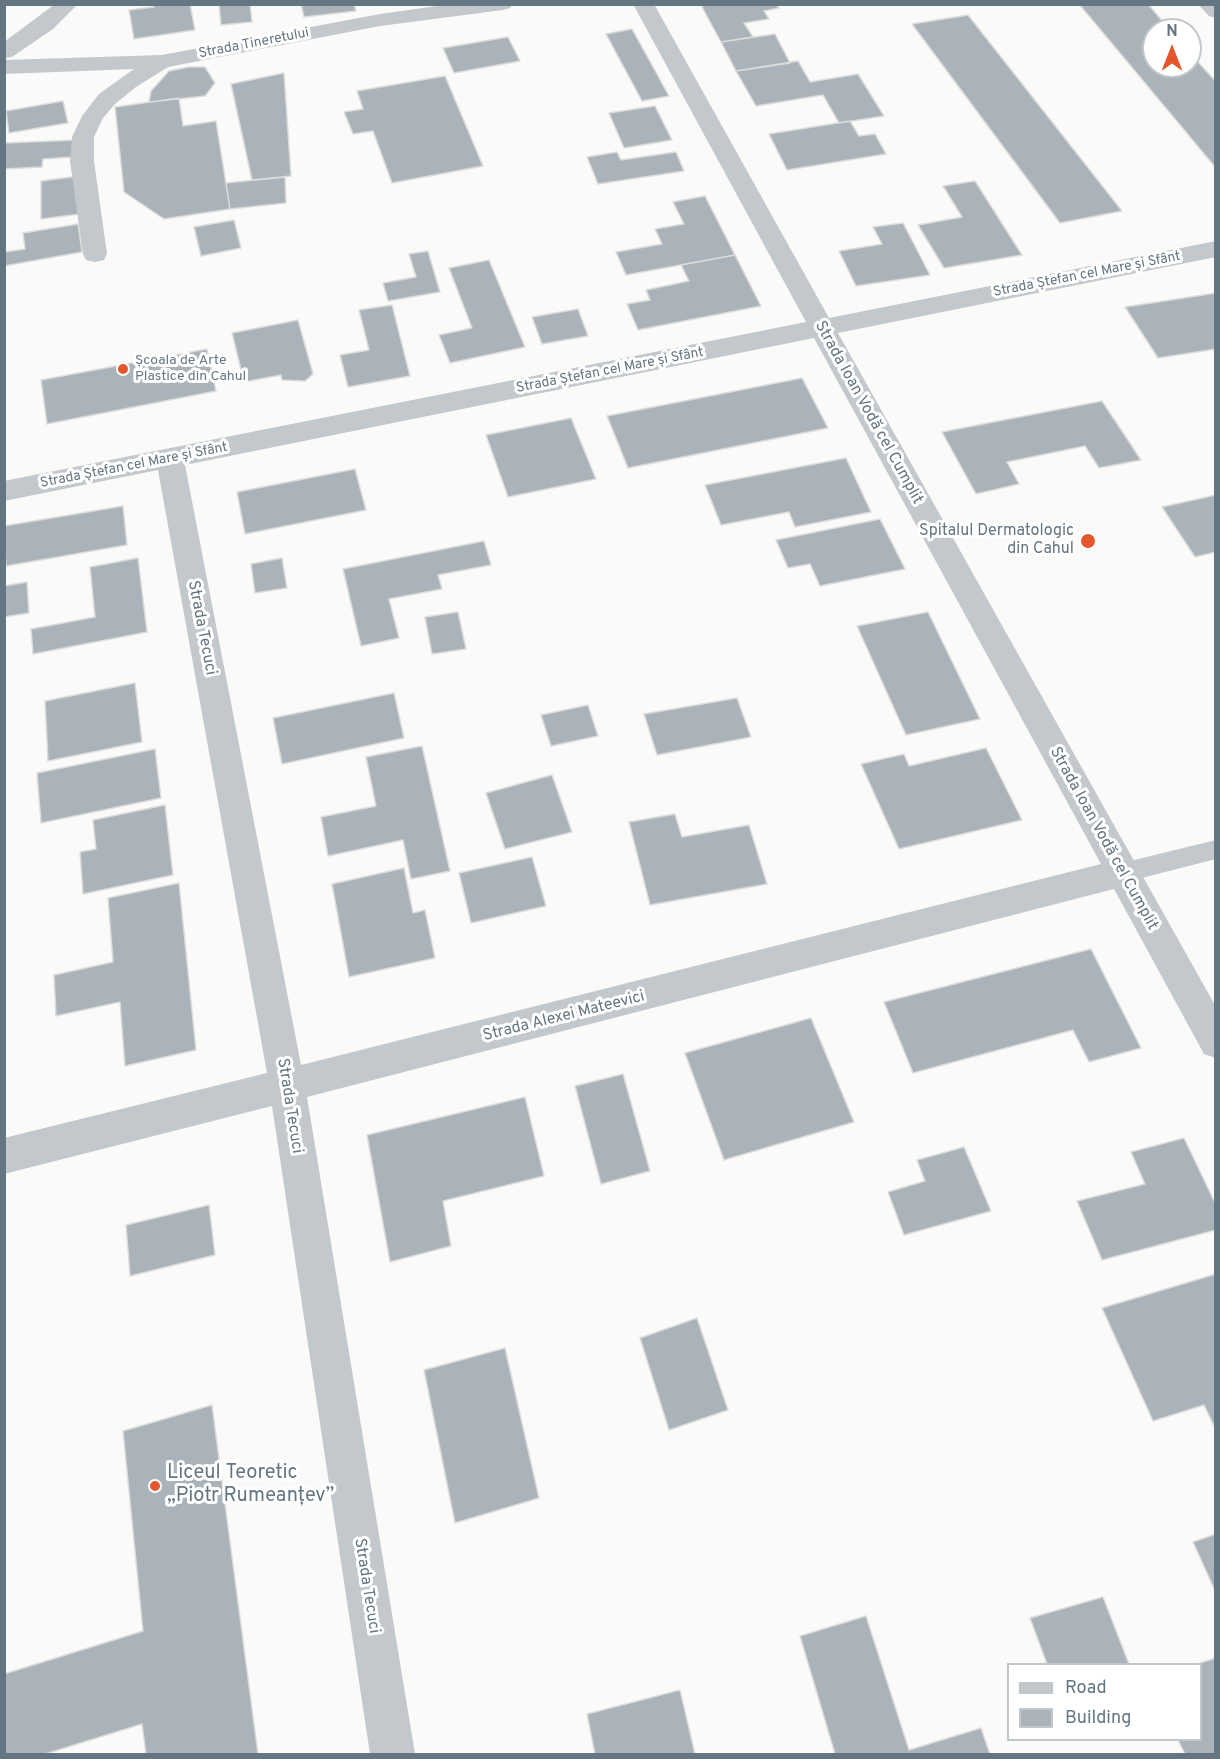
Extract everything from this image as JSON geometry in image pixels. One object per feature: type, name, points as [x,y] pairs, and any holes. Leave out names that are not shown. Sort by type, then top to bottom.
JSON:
[{"type":"street","points":[[4,52],[45,24],[68,4]]},
{"type":"street","name":"Strada Tineretului","points":[[4,66],[162,62],[380,20],[502,4]]},
{"type":"street","name":"Strada Ioan Vodă cel Cumplit","points":[[644,4],[1215,1042]]},
{"type":"street","points":[[1208,4],[1215,12]]},
{"type":"street","points":[[95,254],[82,161],[83,137],[93,116],[107,99],[128,82],[162,62]]},
{"type":"street","name":"Strada Ștefan cel Mare și Sfânt","points":[[4,491],[170,460],[1215,249]]},
{"type":"street","name":"Strada Tecuci","points":[[170,460],[287,1086],[392,1755]]},
{"type":"street","name":"Strada Alexei Mateevici","points":[[4,1156],[676,988],[1122,873]]},
{"type":"lane","points":[[1122,873],[1215,849]]},
{"type":"building","points":[[153,4],[190,4],[195,30],[134,39],[129,10],[154,7]]},
{"type":"building","points":[[219,4],[250,4],[252,22],[221,25]]},
{"type":"building","points":[[301,4],[354,4],[356,11],[304,17]]},
{"type":"building","points":[[706,4],[776,4],[779,8],[764,11],[769,19],[744,23],[753,37],[721,42],[702,7]]},
{"type":"building","points":[[1079,4],[1148,4],[1160,18],[1142,18],[1142,78],[1202,78],[1202,66],[1216,82],[1216,168]]},
{"type":"building","points":[[968,15],[1122,211],[1060,223],[912,24]]},
{"type":"building","points":[[632,29],[669,96],[642,101],[606,34]]},
{"type":"building","points":[[775,34],[790,63],[736,71],[721,42]]},
{"type":"building","points":[[508,37],[520,61],[454,73],[443,48]]},
{"type":"building","points":[[798,61],[810,82],[858,74],[884,116],[839,123],[823,95],[756,106],[736,71]]},
{"type":"building","points":[[205,67],[215,83],[205,96],[149,102],[151,91],[169,71]]},
{"type":"building","points":[[284,73],[291,176],[252,180],[231,84]]},
{"type":"building","points":[[445,76],[483,166],[392,183],[373,131],[353,134],[344,112],[363,109],[357,91]]},
{"type":"building","points":[[179,98],[183,126],[216,121],[230,209],[164,219],[124,192],[115,107]]},
{"type":"building","points":[[63,101],[68,123],[9,133],[6,111]]},
{"type":"building","points":[[655,106],[672,140],[624,148],[609,113]]},
{"type":"building","points":[[850,121],[859,136],[875,134],[886,154],[787,170],[769,134]]},
{"type":"building","points":[[77,140],[73,157],[43,159],[42,167],[4,169],[4,143]]},
{"type":"building","points":[[617,152],[621,160],[676,152],[684,171],[598,184],[587,157]]},
{"type":"building","points":[[79,176],[80,214],[41,219],[41,181]]},
{"type":"building","points":[[285,177],[286,203],[230,209],[226,183]]},
{"type":"building","points":[[975,181],[1022,255],[944,268],[918,225],[962,217],[943,186]]},
{"type":"building","points":[[705,196],[735,255],[626,275],[616,252],[662,244],[655,229],[684,224],[673,202]]},
{"type":"building","points":[[234,220],[241,248],[201,256],[194,227]]},
{"type":"building","points":[[903,223],[930,275],[856,286],[839,251],[882,244],[873,227]]},
{"type":"building","points":[[78,224],[82,252],[4,266],[4,252],[25,249],[23,233]]},
{"type":"building","points":[[428,251],[440,292],[388,301],[383,283],[416,277],[409,254]]},
{"type":"building","points":[[735,255],[761,306],[638,330],[627,304],[650,300],[646,290],[689,281],[681,265]]},
{"type":"building","points":[[489,260],[525,347],[450,363],[439,335],[472,328],[449,268]]},
{"type":"building","points":[[1216,293],[1216,349],[1158,358],[1125,307]]},
{"type":"building","points":[[392,305],[410,376],[348,387],[340,355],[369,350],[359,310]]},
{"type":"building","points":[[578,309],[588,336],[542,344],[532,317]]},
{"type":"building","points":[[298,320],[313,374],[305,381],[282,380],[281,375],[244,382],[232,333]]},
{"type":"building","points":[[207,349],[216,391],[47,424],[41,380]]},
{"type":"building","points":[[802,378],[828,428],[628,468],[607,416]]},
{"type":"building","points":[[1102,401],[1141,460],[1099,468],[1085,446],[1007,462],[1019,484],[976,494],[942,432]]},
{"type":"building","points":[[571,418],[596,479],[508,497],[486,435]]},
{"type":"building","points":[[846,458],[871,512],[795,527],[789,512],[721,525],[705,485]]},
{"type":"building","points":[[355,469],[366,510],[245,534],[237,492]]},
{"type":"building","points":[[1216,495],[1216,552],[1195,557],[1162,507]]},
{"type":"building","points":[[123,506],[127,545],[6,566],[4,526]]},
{"type":"building","points":[[880,519],[905,569],[820,586],[810,564],[788,568],[776,540]]},
{"type":"building","points":[[484,541],[491,565],[438,575],[442,589],[389,599],[399,638],[361,646],[343,569]]},
{"type":"building","points":[[138,558],[147,632],[33,654],[31,629],[95,617],[90,567]]},
{"type":"building","points":[[282,558],[287,588],[255,593],[251,564]]},
{"type":"building","points":[[27,582],[29,613],[4,617],[4,586]]},
{"type":"building","points":[[458,612],[466,649],[432,654],[425,617]]},
{"type":"building","points":[[928,612],[980,719],[906,735],[857,626]]},
{"type":"building","points":[[135,683],[142,742],[48,761],[45,701]]},
{"type":"building","points":[[394,693],[404,738],[282,764],[273,718]]},
{"type":"building","points":[[737,698],[751,737],[657,755],[644,714]]},
{"type":"building","points":[[588,705],[598,736],[551,746],[541,715]]},
{"type":"building","points":[[422,746],[450,871],[411,879],[403,840],[328,856],[321,817],[376,806],[366,757]]},
{"type":"building","points":[[986,748],[1022,820],[899,849],[861,764],[904,754],[909,766]]},
{"type":"building","points":[[155,749],[161,798],[41,823],[37,773]]},
{"type":"building","points":[[552,775],[572,832],[505,849],[486,793]]},
{"type":"building","points":[[165,805],[173,875],[83,894],[80,852],[96,849],[93,820]]},
{"type":"building","points":[[675,814],[682,837],[749,825],[767,884],[650,905],[629,822]]},
{"type":"building","points":[[532,857],[546,906],[471,923],[459,873]]},
{"type":"building","points":[[404,868],[413,913],[425,910],[435,958],[349,977],[332,884]]},
{"type":"building","points":[[179,883],[196,1050],[125,1066],[120,1002],[56,1016],[54,975],[113,962],[108,898]]},
{"type":"building","points":[[1091,949],[1141,1048],[1089,1062],[1073,1030],[913,1073],[884,1002]]},
{"type":"building","points":[[811,1018],[854,1122],[724,1160],[685,1053]]},
{"type":"building","points":[[623,1074],[650,1171],[601,1184],[575,1086]]},
{"type":"building","points":[[525,1097],[544,1176],[443,1201],[451,1246],[390,1262],[367,1135]]},
{"type":"building","points":[[1184,1138],[1216,1205],[1216,1230],[1102,1260],[1077,1201],[1145,1184],[1131,1152]]},
{"type":"building","points":[[964,1147],[991,1211],[904,1235],[888,1192],[925,1181],[917,1160]]},
{"type":"building","points":[[209,1205],[215,1255],[130,1276],[126,1225]]},
{"type":"building","points":[[1216,1274],[1216,1430],[1204,1405],[1153,1421],[1102,1308]]},
{"type":"building","points":[[697,1318],[728,1410],[669,1430],[640,1338]]},
{"type":"building","points":[[505,1348],[539,1498],[455,1523],[424,1370]]},
{"type":"building","points":[[212,1405],[258,1754],[146,1754],[142,1724],[45,1754],[4,1754],[4,1674],[143,1631],[123,1431]]},
{"type":"building","points":[[1216,1534],[1216,1593],[1193,1542]]},
{"type":"building","points":[[1103,1597],[1129,1663],[1047,1663],[1030,1618]]},
{"type":"building","points":[[866,1616],[909,1750],[981,1728],[990,1754],[835,1754],[800,1636]]},
{"type":"building","points":[[1216,1658],[1216,1754],[1185,1754],[1178,1741],[1202,1741],[1202,1663],[1200,1663]]},
{"type":"building","points":[[680,1690],[695,1754],[595,1754],[587,1714]]},
{"type":"place","name":"Școala de Arte Plastice din Cahul","points":[[123,369]]},
{"type":"place","name":"Spitalul Dermatologic din Cahul","points":[[1088,541]]},
{"type":"place","name":"Liceul Teoretic „Piotr Rumeanțev”","points":[[155,1486]]}]
